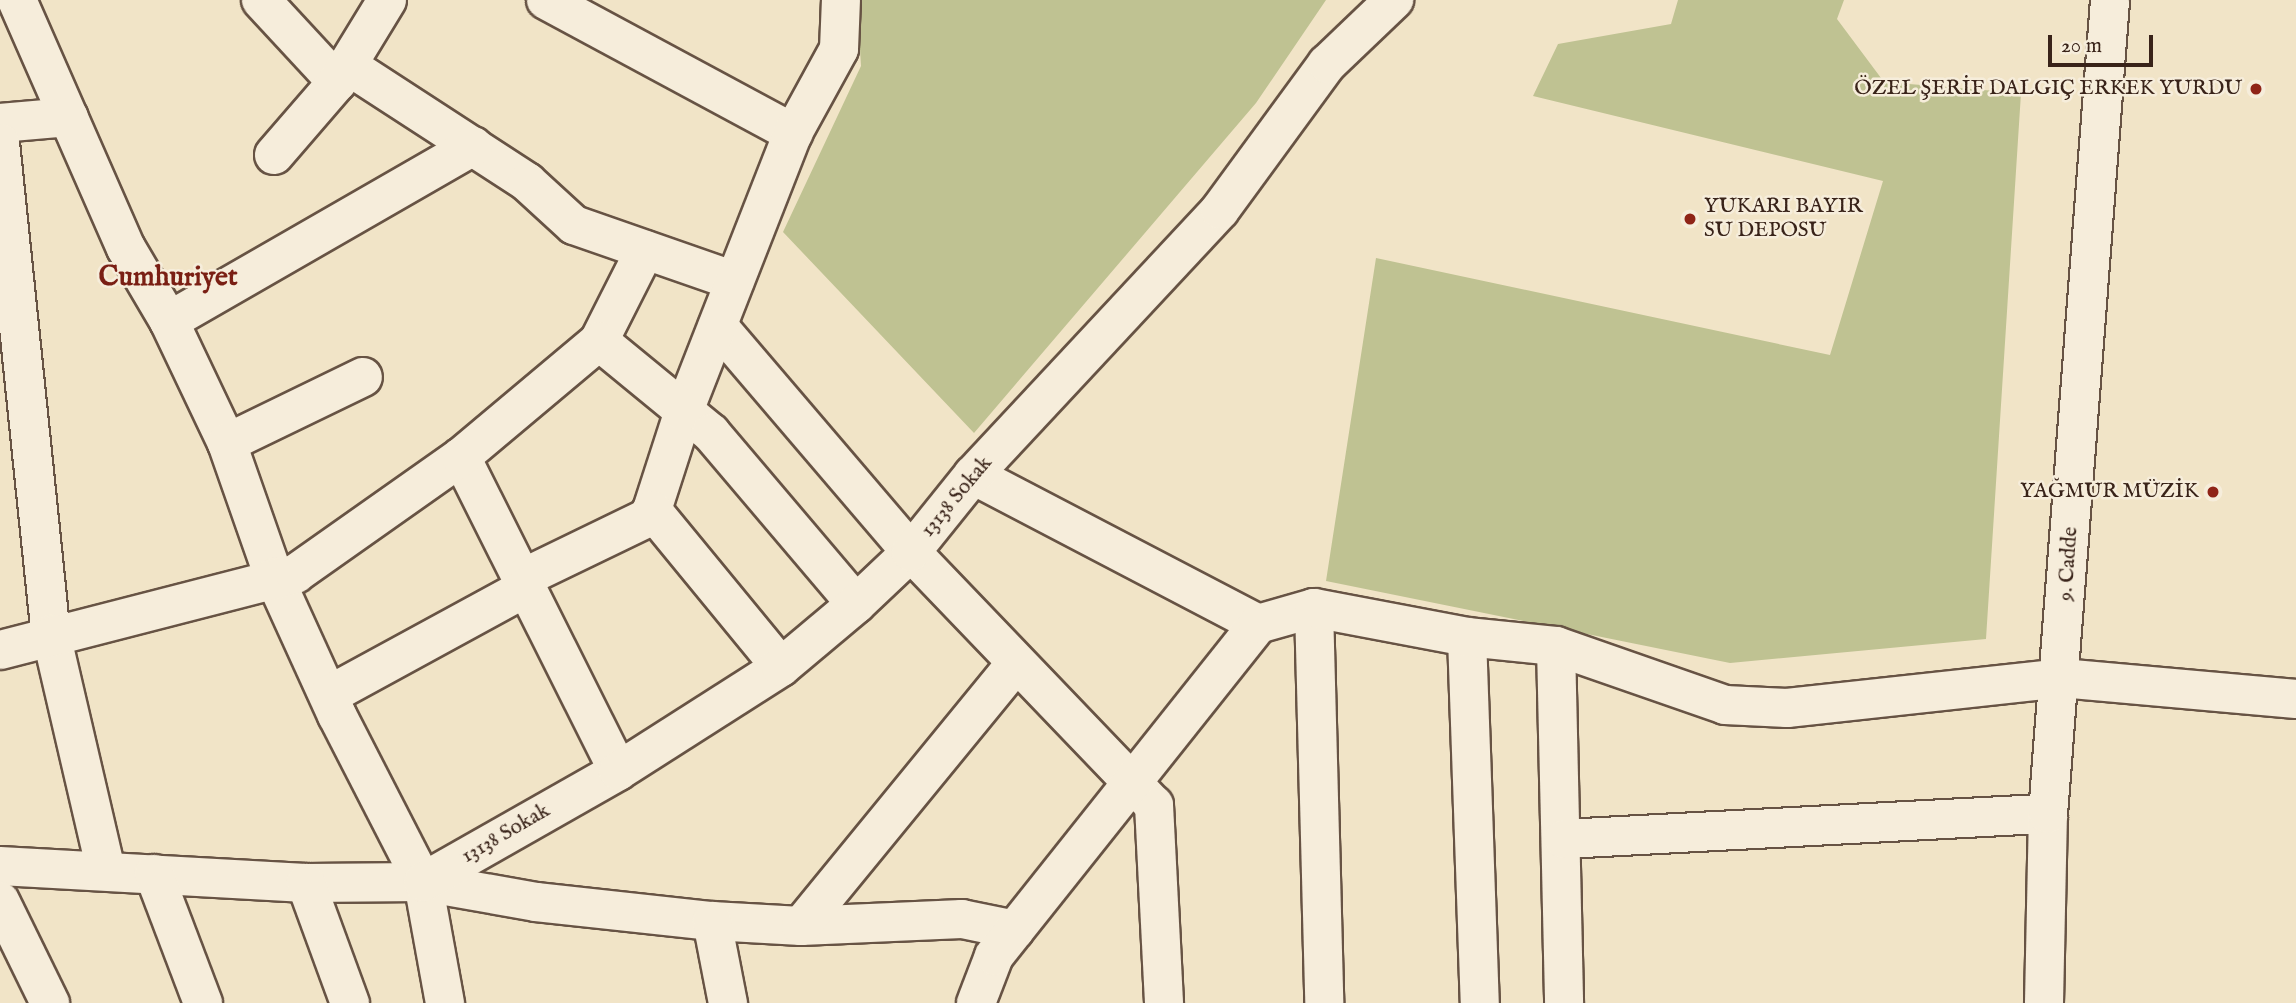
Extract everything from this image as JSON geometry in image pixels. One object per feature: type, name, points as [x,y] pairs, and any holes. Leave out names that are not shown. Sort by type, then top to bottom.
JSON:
[{"type":"street","points":[[17,0],[126,248],[169,321],[227,443],[274,577],[329,695],[423,882],[445,1003]]},
{"type":"street","points":[[261,0],[342,74],[473,146],[527,182],[574,225],[736,281]]},
{"type":"street","points":[[274,155],[342,74],[387,0]]},
{"type":"street","points":[[546,0],[605,13],[793,133]]},
{"type":"street","points":[[329,695],[525,583],[647,518],[652,510],[684,411],[793,133],[839,49],[841,0]]},
{"type":"street","points":[[1328,64],[1362,0]]},
{"type":"street","name":"13138 Sokak","points":[[423,882],[618,771],[780,667],[856,604],[911,552],[972,475],[1220,210],[1328,64],[1394,0]]},
{"type":"street","name":"9. Cadde","points":[[2044,1003],[2048,814],[2061,678],[2110,0]]},
{"type":"street","points":[[0,123],[69,117]]},
{"type":"street","points":[[0,143],[51,634],[106,871]]},
{"type":"street","points":[[169,321],[473,146]]},
{"type":"street","points":[[0,650],[51,634],[274,577],[295,574],[461,457],[599,341],[645,250]]},
{"type":"street","points":[[718,326],[911,552],[1154,805],[1164,1003]]},
{"type":"street","points":[[599,341],[711,433],[856,604]]},
{"type":"street","points":[[227,443],[363,377]]},
{"type":"street","points":[[461,457],[618,771]]},
{"type":"street","points":[[972,475],[1258,624]]},
{"type":"street","points":[[652,510],[780,667]]},
{"type":"street","points":[[976,1003],[994,956],[1258,624],[1314,608],[1467,637],[1556,646],[1725,705],[1787,708],[2061,678],[2296,699]]},
{"type":"street","points":[[1314,608],[1324,1003]]},
{"type":"street","points":[[1467,637],[1480,1003]]},
{"type":"street","points":[[1556,646],[1564,839],[1564,1003]]},
{"type":"street","points":[[801,926],[1017,663]]},
{"type":"street","points":[[1564,839],[2048,814]]},
{"type":"street","points":[[0,866],[306,883],[423,882],[536,902],[712,921],[801,926],[962,919],[1015,930]]},
{"type":"street","points":[[153,874],[203,1003]]},
{"type":"street","points":[[306,883],[350,1003]]},
{"type":"street","points":[[0,901],[50,1003]]},
{"type":"street","points":[[712,921],[727,1003]]},
{"type":"green space","points":[[857,0],[1326,0],[1256,103],[974,433],[783,232],[861,66]]},
{"type":"green space","points":[[1678,0],[1844,0],[1837,19],[1884,82],[2021,93],[1986,639],[1730,663],[1326,581],[1376,258],[1830,355],[1883,181],[1533,96],[1558,44],[1671,24]]},
{"type":"place","name":"ÖZEL ŞERİF DALGIÇ ERKEK YURDU","points":[[2256,89]]},
{"type":"place","name":"YUKARI BAYIR SU DEPOSU","points":[[1690,219]]},
{"type":"place","name":"YAĞMUR MÜZİK","points":[[2213,492]]},
{"type":"district","name":"Cumhuriyet","points":[[168,278]]}]
